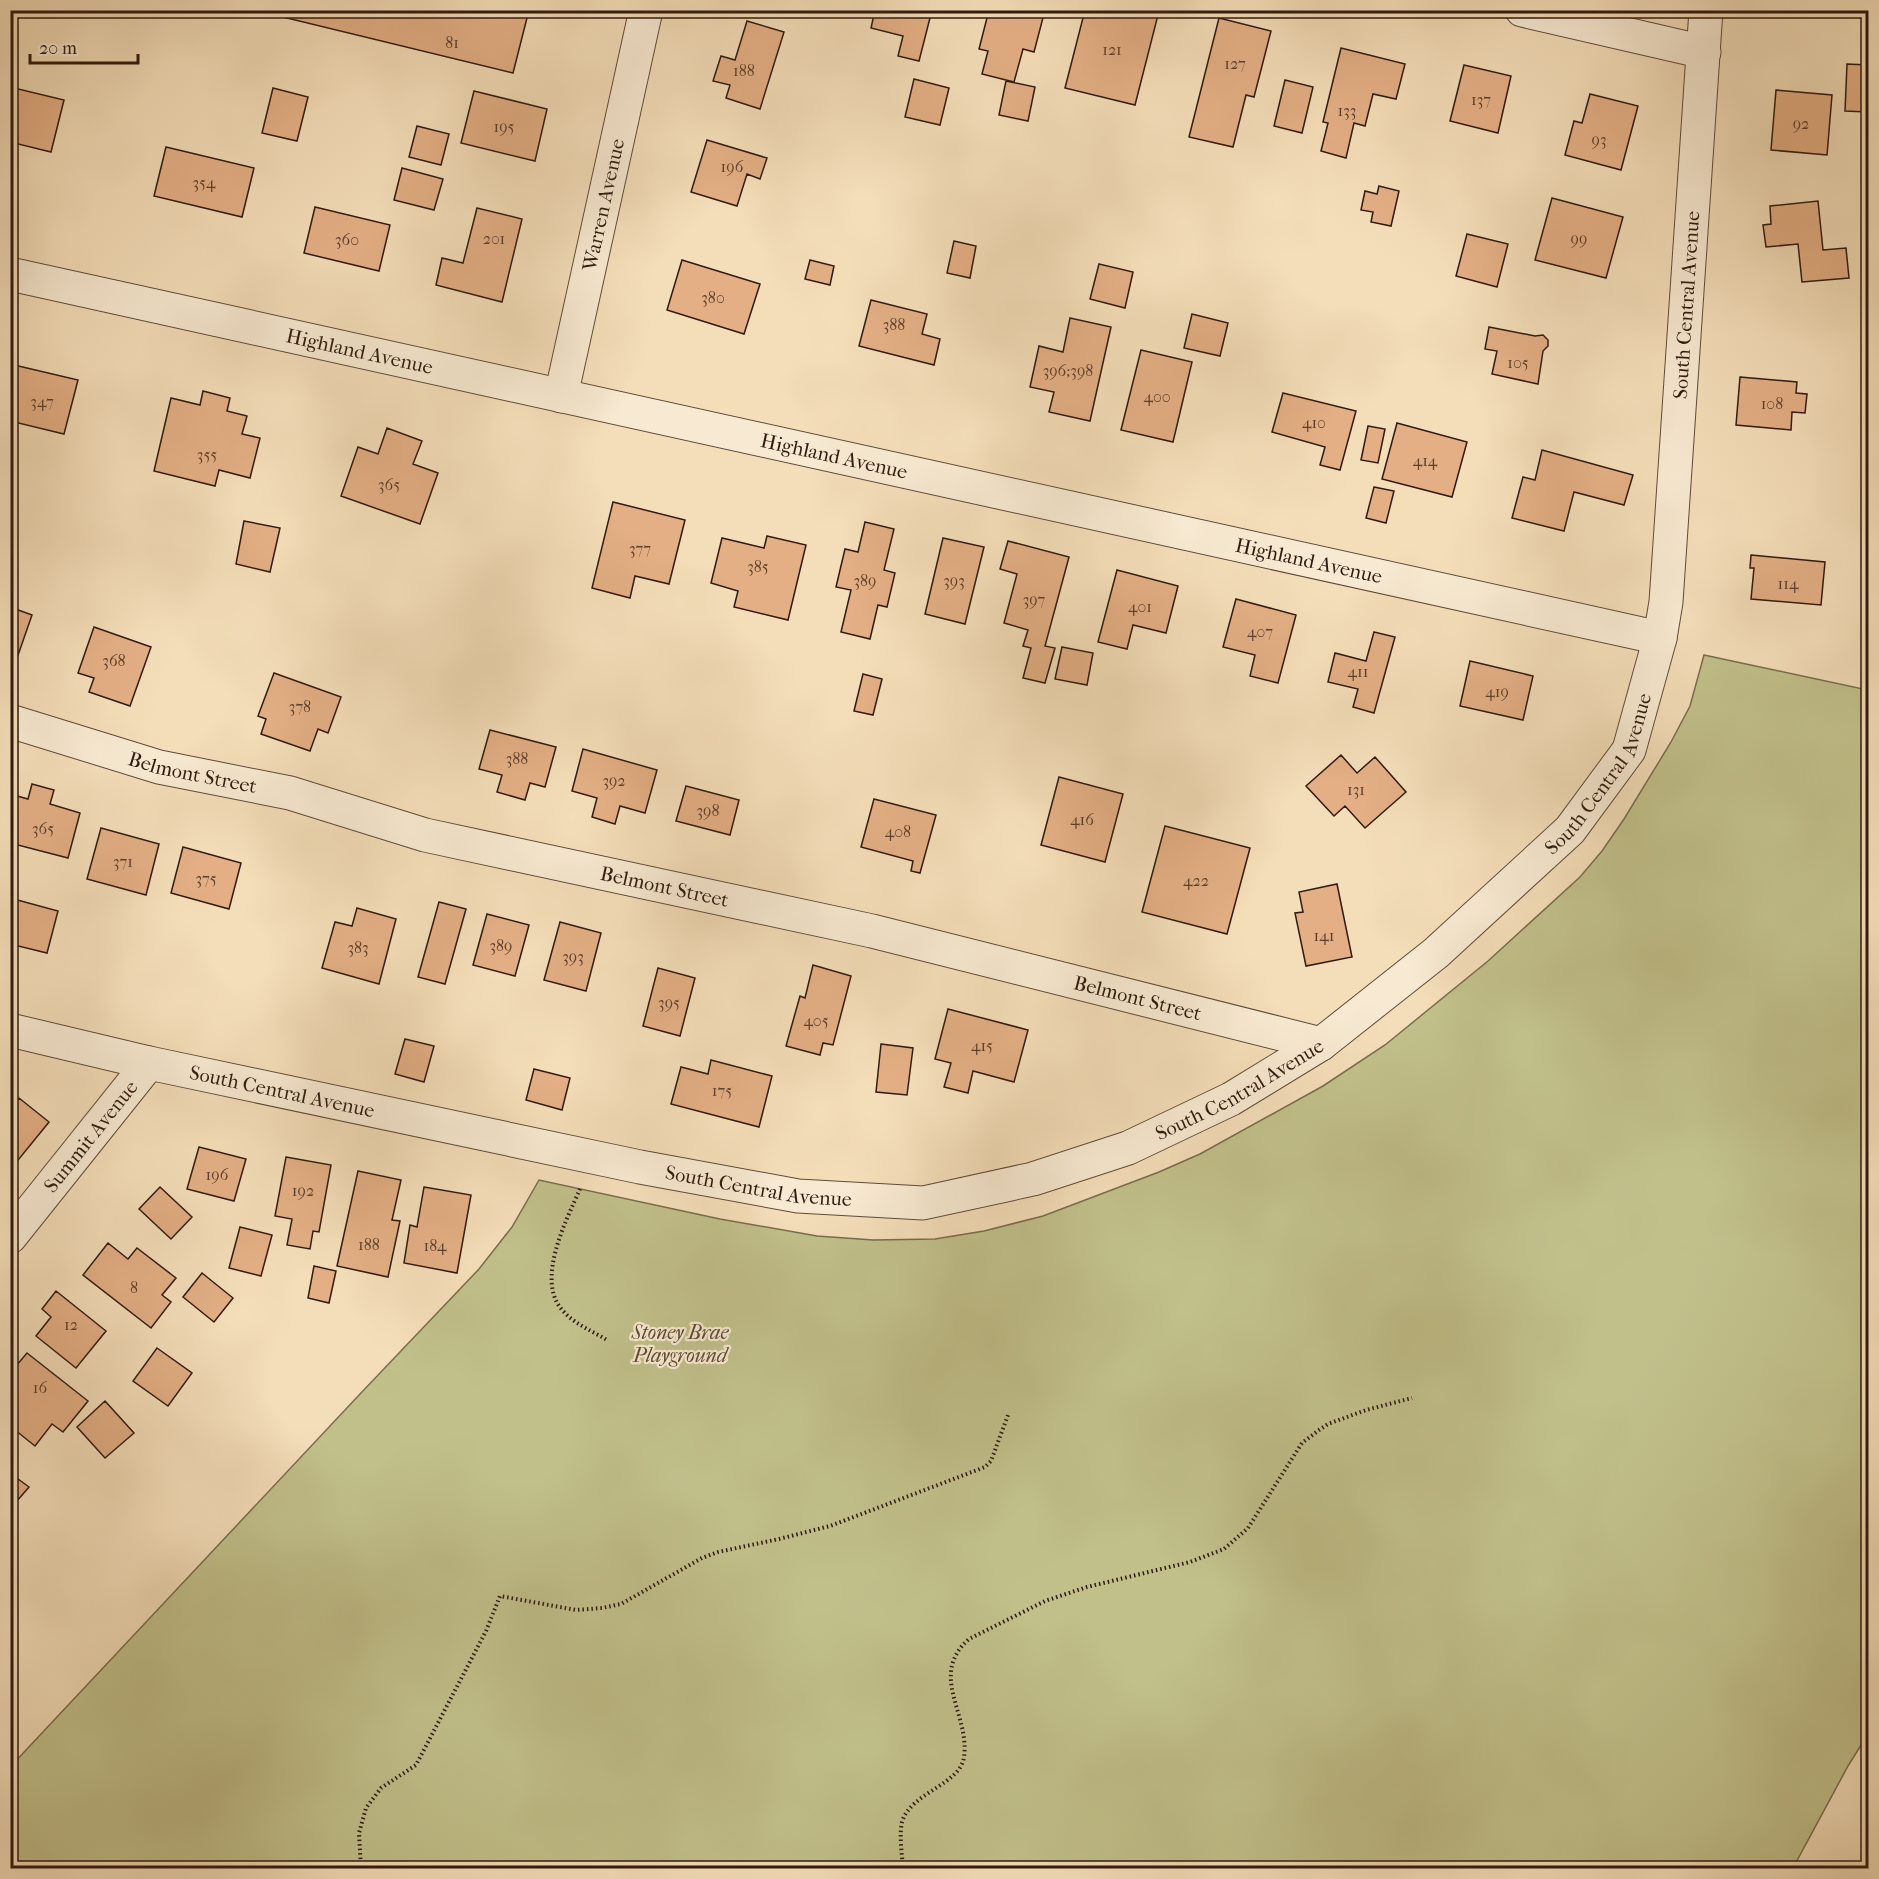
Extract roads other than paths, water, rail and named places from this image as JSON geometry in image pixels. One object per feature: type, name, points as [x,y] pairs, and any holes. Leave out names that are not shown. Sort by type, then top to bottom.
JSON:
[{"type":"street","name":"Warren Avenue","points":[[561,396],[646,10]]},
{"type":"street","points":[[1522,10],[1704,52]]},
{"type":"street","name":"South Central Avenue","points":[[10,1030],[148,1063],[640,1167],[798,1196],[923,1203],[1033,1179],[1128,1148],[1231,1099],[1321,1044],[1436,953],[1570,830],[1629,750],[1660,638],[1666,602],[1706,10]]},
{"type":"street","name":"Highland Avenue","points":[[10,274],[1660,638]]},
{"type":"street","name":"Belmont Street","points":[[10,722],[159,767],[290,793],[425,835],[872,931],[1321,1044]]},
{"type":"street","name":"Summit Avenue","points":[[10,1237],[148,1063]]},
{"type":"park label","name":"Stoney Brae Playground","points":[[680,1344]]}]
